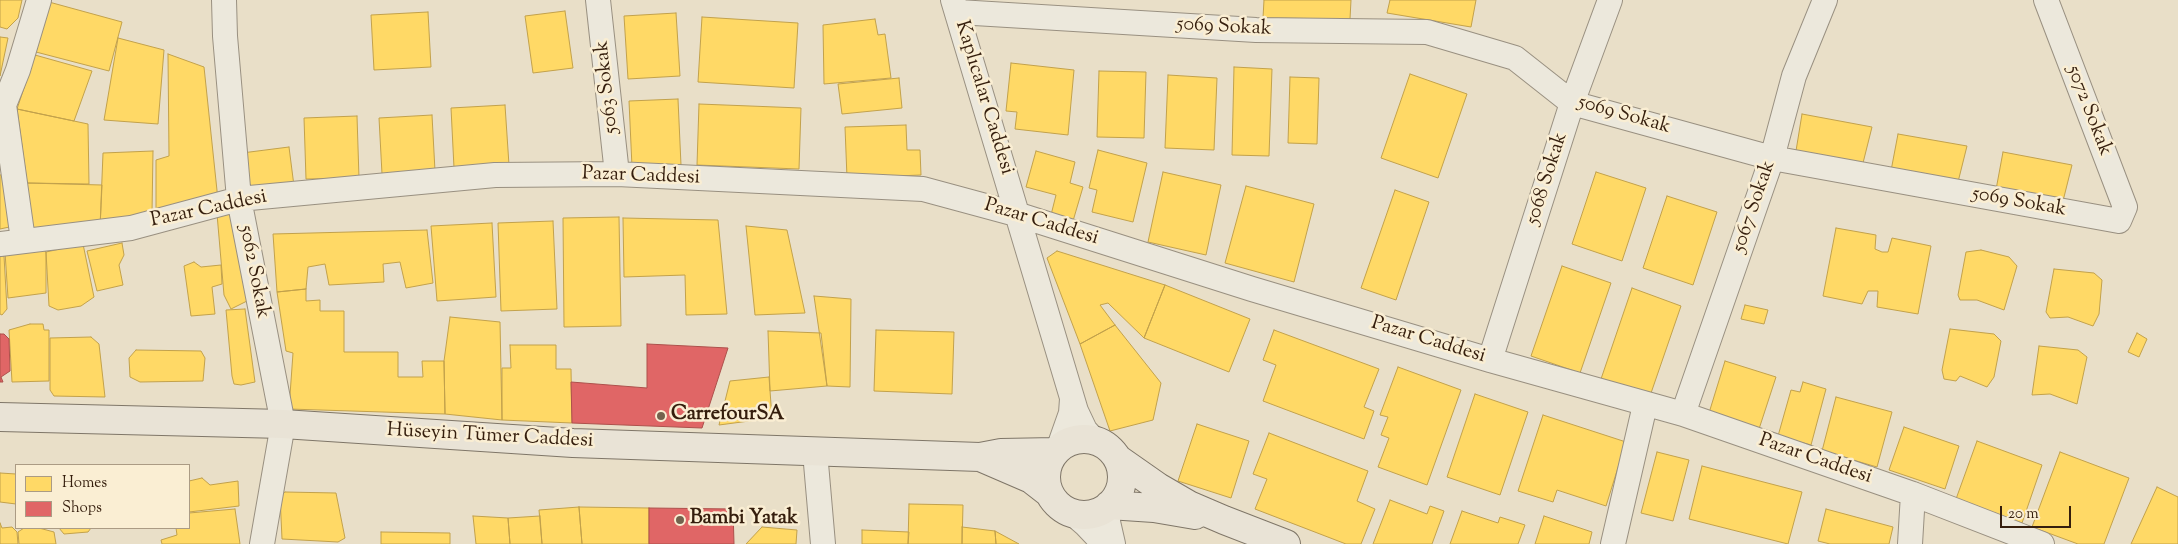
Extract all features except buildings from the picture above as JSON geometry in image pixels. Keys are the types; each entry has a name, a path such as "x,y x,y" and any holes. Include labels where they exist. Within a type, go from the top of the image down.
{"main road":[{"name":"Hüseyin Tümer Caddesi","path":"0,417 283,424 574,443 980,457 1000,453 1057,450 1070,441 1082,438 1094,440"},
{"path":"1094,440 1106,445 1118,459 1158,487 1189,505 1286,544"},
{"path":"1049,493 1046,469 1057,450"},
{"name":"Hüseyin Tümer Caddesi","path":"980,457 1031,479 1049,493 1057,504 1071,512"},
{"path":"1071,512 1079,515 1092,514 1104,510 1109,505 1120,490 1123,478 1118,459"},
{"path":"1109,505 1154,508 1224,520"}],"street":[{"path":"11,242 2,105 18,70 39,0"},
{"name":"5062 Sokak","path":"224,0 224,36 239,199 283,424"},
{"name":"5063 Sokak","path":"598,0 617,174"},
{"name":"5068 Sokak","path":"1490,360 1572,103 1610,0"},
{"name":"5067 Sokak","path":"1683,414 1772,158 1794,76 1825,0"},
{"name":"5072 Sokak","path":"2046,0 2124,207 2120,221"},
{"name":"5069 Sokak","path":"955,6 1256,30 1427,32 1515,58 1572,103 1772,158 2120,221"},
{"name":"Kaplıcalar Caddesi","path":"955,6 1072,397 1084,430 1094,440"},
{"name":"Pazar Caddesi","path":"11,242 131,228 239,199 495,175 617,174 923,189 1019,215 1252,289 1490,360 1645,405 1683,414 1913,494 2042,544"},
{"path":"1057,450 1071,413 1072,397"},
{"path":"1613,544 1645,405"},
{"path":"262,544 283,424"},
{"path":"815,452 823,544"},
{"path":"1910,544 1913,494"},
{"path":"1109,505 1108,522 1113,544"},
{"path":"1071,512 1104,544"}],"place":[{"name":"CarrefourSA","path":"661,416"},
{"name":"Bambi Yatak","path":"680,520"}]}
